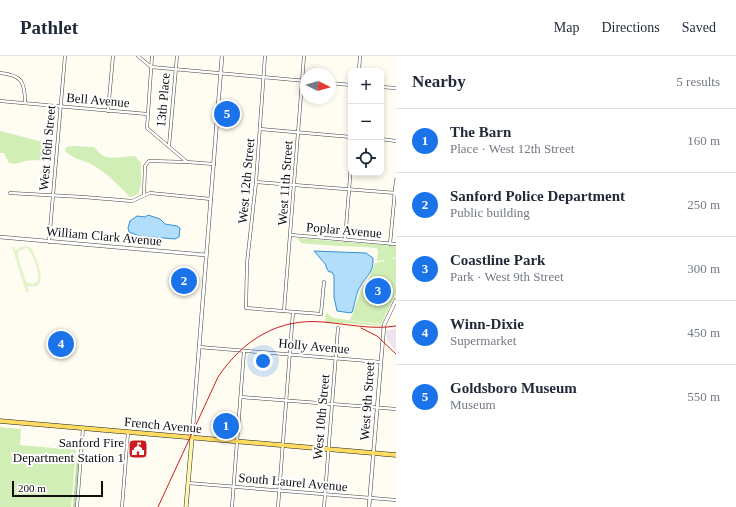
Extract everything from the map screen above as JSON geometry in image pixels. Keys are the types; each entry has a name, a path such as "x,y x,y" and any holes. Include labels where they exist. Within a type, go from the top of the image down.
{"main road":[{"name":"French Avenue","path":"0,421 396,455"},
{"path":"186,507 192,438"}],"street":[{"name":"West 16th Street","path":"49,242 65,56"},
{"path":"108,111 113,56"},
{"path":"138,56 151,67 300,80"},
{"path":"152,56 147,128 187,162"},
{"name":"13th Place","path":"169,146 177,56"},
{"path":"192,438 222,56"},
{"name":"West 12th Street","path":"265,56 256,182 248,263 246,308 284,311"},
{"name":"West 11th Street","path":"304,56 304,68"},
{"path":"359,68 360,56"},
{"path":"0,73 15,76 22,82 25,90 25,103"},
{"path":"336,83 348,84"},
{"path":"384,87 396,88"},
{"name":"Bell Avenue","path":"0,101 147,114"},
{"name":"West 11th Street","path":"284,311 301,104"},
{"path":"260,129 348,137"},
{"path":"384,139 396,141"},
{"path":"144,196 145,166 148,162 214,164"},
{"path":"345,240 350,176"},
{"path":"390,244 396,180"},
{"path":"256,182 395,193"},
{"path":"10,193 132,202 150,194 211,199"},
{"name":"Poplar Avenue","path":"291,235 396,244"},
{"name":"William Clark Avenue","path":"0,238 206,254"},
{"path":"284,311 321,314 324,282"},
{"name":"West 9th Street","path":"369,507 384,325 396,300"},
{"path":"278,507 293,312"},
{"name":"West 10th Street","path":"324,507 338,328"},
{"name":"Holly Avenue","path":"199,347 380,362"},
{"path":"232,507 244,351"},
{"path":"241,397 396,409"},
{"path":"77,507 83,428"},
{"path":"122,507 128,432"},
{"name":"South Laurel Avenue","path":"188,483 396,500"}],"shaded area":[{"path":"396,328 396,351 387,340 386,331"}],"green space":[{"path":"0,131 47,143 51,146 53,153 51,159 28,160 16,164 9,163 4,153 0,153"},
{"path":"66,147 94,147 102,155 108,157 115,158 135,156 141,163 141,186 138,194 130,197 101,170 65,151"},
{"path":"297,238 396,246 396,258 390,259 396,259 396,294 381,324 350,320 362,287 368,280 375,263 385,261 377,261 378,250 376,248 301,243"},
{"path":"26,246 31,248 40,274 39,284 34,287 27,286 29,291 26,292 12,247 14,247 16,251 20,247","holes":["26,248 29,250 38,273 38,281 33,284 26,282 18,257 19,251"]},
{"path":"367,288 379,291 376,304 364,301"},
{"path":"326,312 334,318 382,326 325,322"},
{"path":"0,427 21,429 20,445 76,450 71,507 0,507"},
{"path":"77,455 79,455 75,507 73,507"}],"water":[{"path":"148,215 160,219 165,224 180,228 179,237 175,239 139,236 129,232 128,228 130,221 137,216 145,217"},
{"path":"314,251 366,253 373,258 371,271 359,289 351,313 337,311 334,297 334,276 332,272 329,272 326,265"}],"railway":[{"path":"158,507 218,377 228,364 250,342 277,328 307,322 323,322 369,327 396,326"},
{"path":"361,328 377,336 396,354"}],"place":[{"name":"Goldsboro Museum","path":"227,114"},
{"name":"Sanford Police Department","path":"184,281"},
{"name":"Coastline Park","path":"378,291"},
{"name":"Winn-Dixie","path":"61,344"},
{"name":"The Barn","path":"226,426"},
{"name":"Sanford Fire Department Station 1","path":"138,449"}]}
